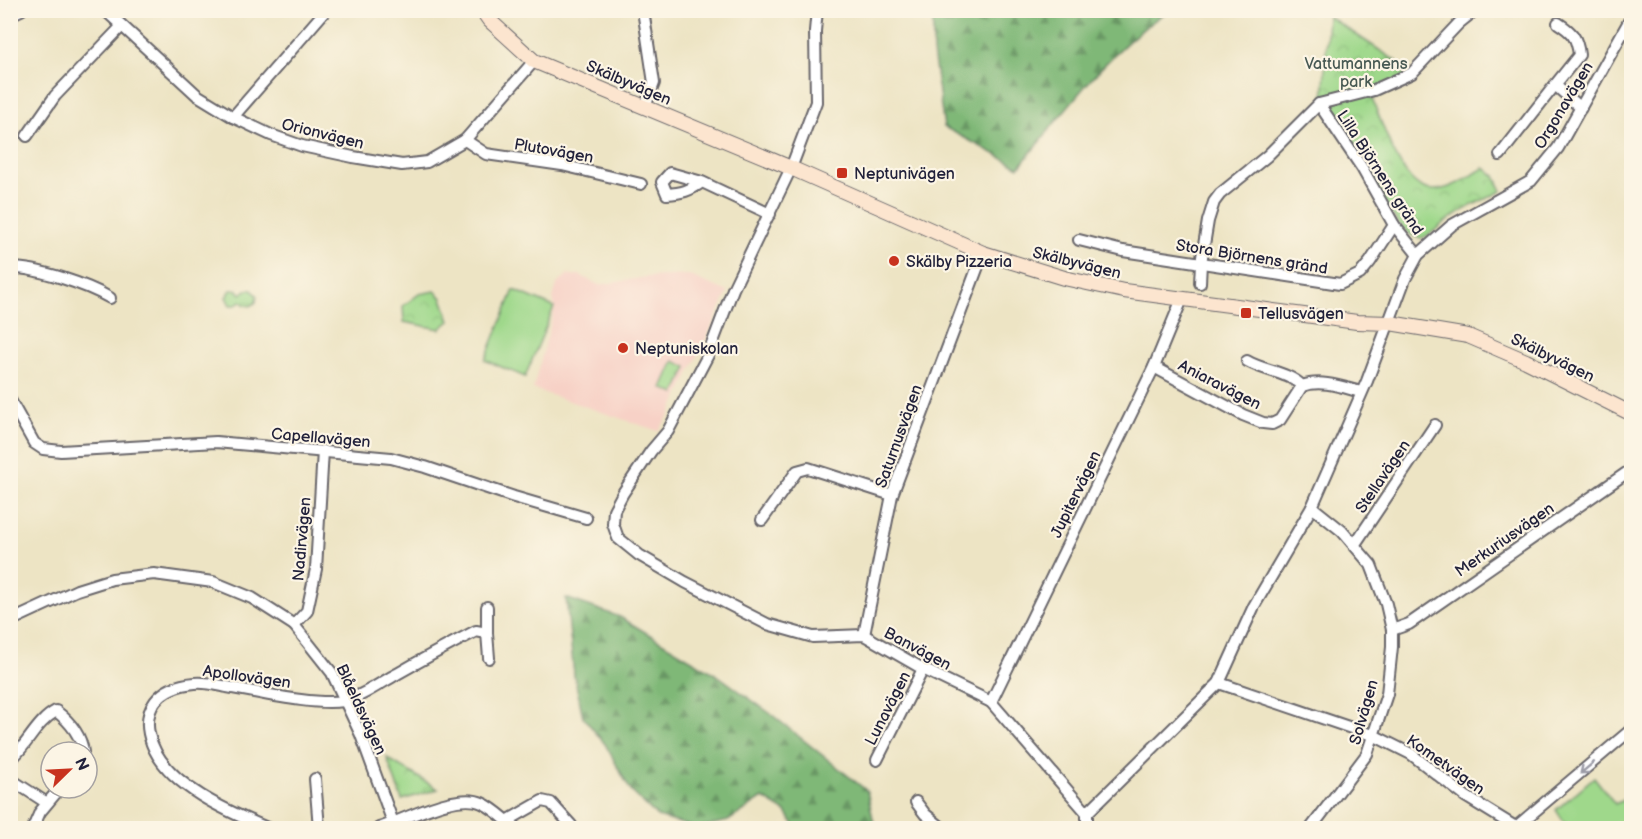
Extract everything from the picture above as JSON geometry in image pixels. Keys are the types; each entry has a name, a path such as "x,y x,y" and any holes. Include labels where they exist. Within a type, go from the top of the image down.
{"street":[{"path":"10,15 21,10"},
{"name":"Orionvägen","path":"105,10 197,95 233,117 271,135 302,146 402,165 427,162 465,140 534,60"},
{"path":"233,117 326,10"},
{"name":"Skälbyvägen","path":"482,10 489,21 534,60 791,168 982,253 1064,278 1124,291 1357,322 1390,323 1468,336 1526,360 1632,414"},
{"path":"644,10 654,83 645,107"},
{"path":"702,182 770,214 791,168 816,102 815,31 818,10"},
{"path":"1200,283 1208,221 1214,202 1228,187 1266,156 1319,104 1374,90 1412,73 1459,23 1475,10"},
{"name":"Orgonavägen","path":"1390,323 1405,279 1418,255 1452,225 1531,181 1558,148 1632,16"},
{"path":"1500,155 1579,55 1577,40 1568,29 1558,23"},
{"path":"27,136 55,96 121,27"},
{"path":"1555,85 1581,108"},
{"name":"Lilla Björnens gränd","path":"1319,104 1362,168 1394,225 1418,255"},
{"name":"Plutovägen","path":"465,140 486,154 562,165 641,184"},
{"name":"Banvägen","path":"770,214 733,289 708,355 668,431 651,451 614,510 613,524 618,538 639,555 685,582 767,624 813,637 864,635 923,669 991,702 1088,813"},
{"name":"Stora Björnens gränd","path":"1079,240 1124,251 1340,284 1360,274 1394,225"},
{"name":"Saturnusvägen","path":"864,635 892,495 982,253"},
{"path":"10,268 27,268 96,290 110,298"},
{"name":"Jupitervägen","path":"991,702 1154,367 1182,298"},
{"path":"1087,828 1088,813 1219,683 1254,606 1312,507 1390,323"},
{"path":"1247,361 1258,368 1296,381 1302,386 1315,382 1361,392"},
{"name":"Aniaravägen","path":"1154,367 1243,416 1263,423 1280,420 1302,386"},
{"name":"Capellavägen","path":"10,400 34,443 44,449 61,451 216,442 391,458 425,466 514,497 586,518"},
{"name":"Stellavägen","path":"1355,544 1435,425"},
{"name":"Nadirvägen","path":"294,625 307,611 316,569 323,451"},
{"path":"762,520 797,471 808,468 892,495"},
{"name":"Merkuriusvägen","path":"1392,630 1409,624 1632,469"},
{"name":"Solvägen","path":"1311,828 1367,754 1375,736 1387,694 1392,647 1392,630 1386,604 1371,565 1342,531 1312,507"},
{"name":"Blåeldsvägen","path":"10,621 77,590 112,579 154,574 213,582 252,597 294,625 332,673 361,735 394,826"},
{"path":"487,608 489,658"},
{"name":"Apollovägen","path":"267,828 200,795 173,772 153,747 148,730 147,720 152,705 160,696 185,684 197,683 315,701 345,701 476,631 487,633"},
{"name":"Lunavägen","path":"877,760 923,669"},
{"name":"Kometvägen","path":"1219,683 1375,736 1411,754 1465,796 1516,828"},
{"path":"10,759 18,753 46,716 56,711 80,740"},
{"path":"1516,828 1632,729"},
{"path":"10,779 47,803"},
{"path":"315,779 319,828"},
{"path":"379,828 394,826 443,805 467,799 484,804 511,826 542,801 551,803 572,828"},
{"path":"33,828 40,812 50,800"},
{"path":"916,802 925,814 942,828"}],"shaded area":[{"name":"Neptuniskolan","path":"568,274 576,276 577,274 599,285 647,277 688,275 728,292 670,414 658,431 533,389 555,308 553,298 557,284"}],"green space":[{"path":"933,10 1168,11 1146,26 1106,63 1019,167 944,127 933,52"},
{"name":"Vattumannens park","path":"1328,16 1399,63 1408,84 1372,99 1394,154 1411,179 1421,187 1439,190 1459,183 1484,168 1495,176 1502,191 1462,211 1426,237 1413,236 1397,222 1323,103"},
{"path":"231,290 238,290 241,294 246,290 252,290 257,295 256,302 251,306 241,301 236,305 230,305 226,297"},
{"path":"514,290 554,307 525,377 485,360"},
{"path":"435,291 442,298 450,321 440,329 404,322 403,306 419,294"},
{"path":"674,361 687,367 675,394 662,388"},
{"path":"566,598 620,617 717,675 771,714 867,791 875,828 796,828 786,812 763,798 728,821 697,828 658,817 631,791 605,744 583,717 574,675"},
{"path":"387,758 438,789 402,800"},
{"path":"1594,777 1615,804 1631,796 1631,828 1576,828 1574,826 1568,828 1556,810"}],"place":[{"name":"Neptunivägen","path":"842,173"},
{"name":"Skälby Pizzeria","path":"894,261"},
{"name":"Tellusvägen","path":"1246,313"},
{"name":"Neptuniskolan","path":"623,348"}]}
